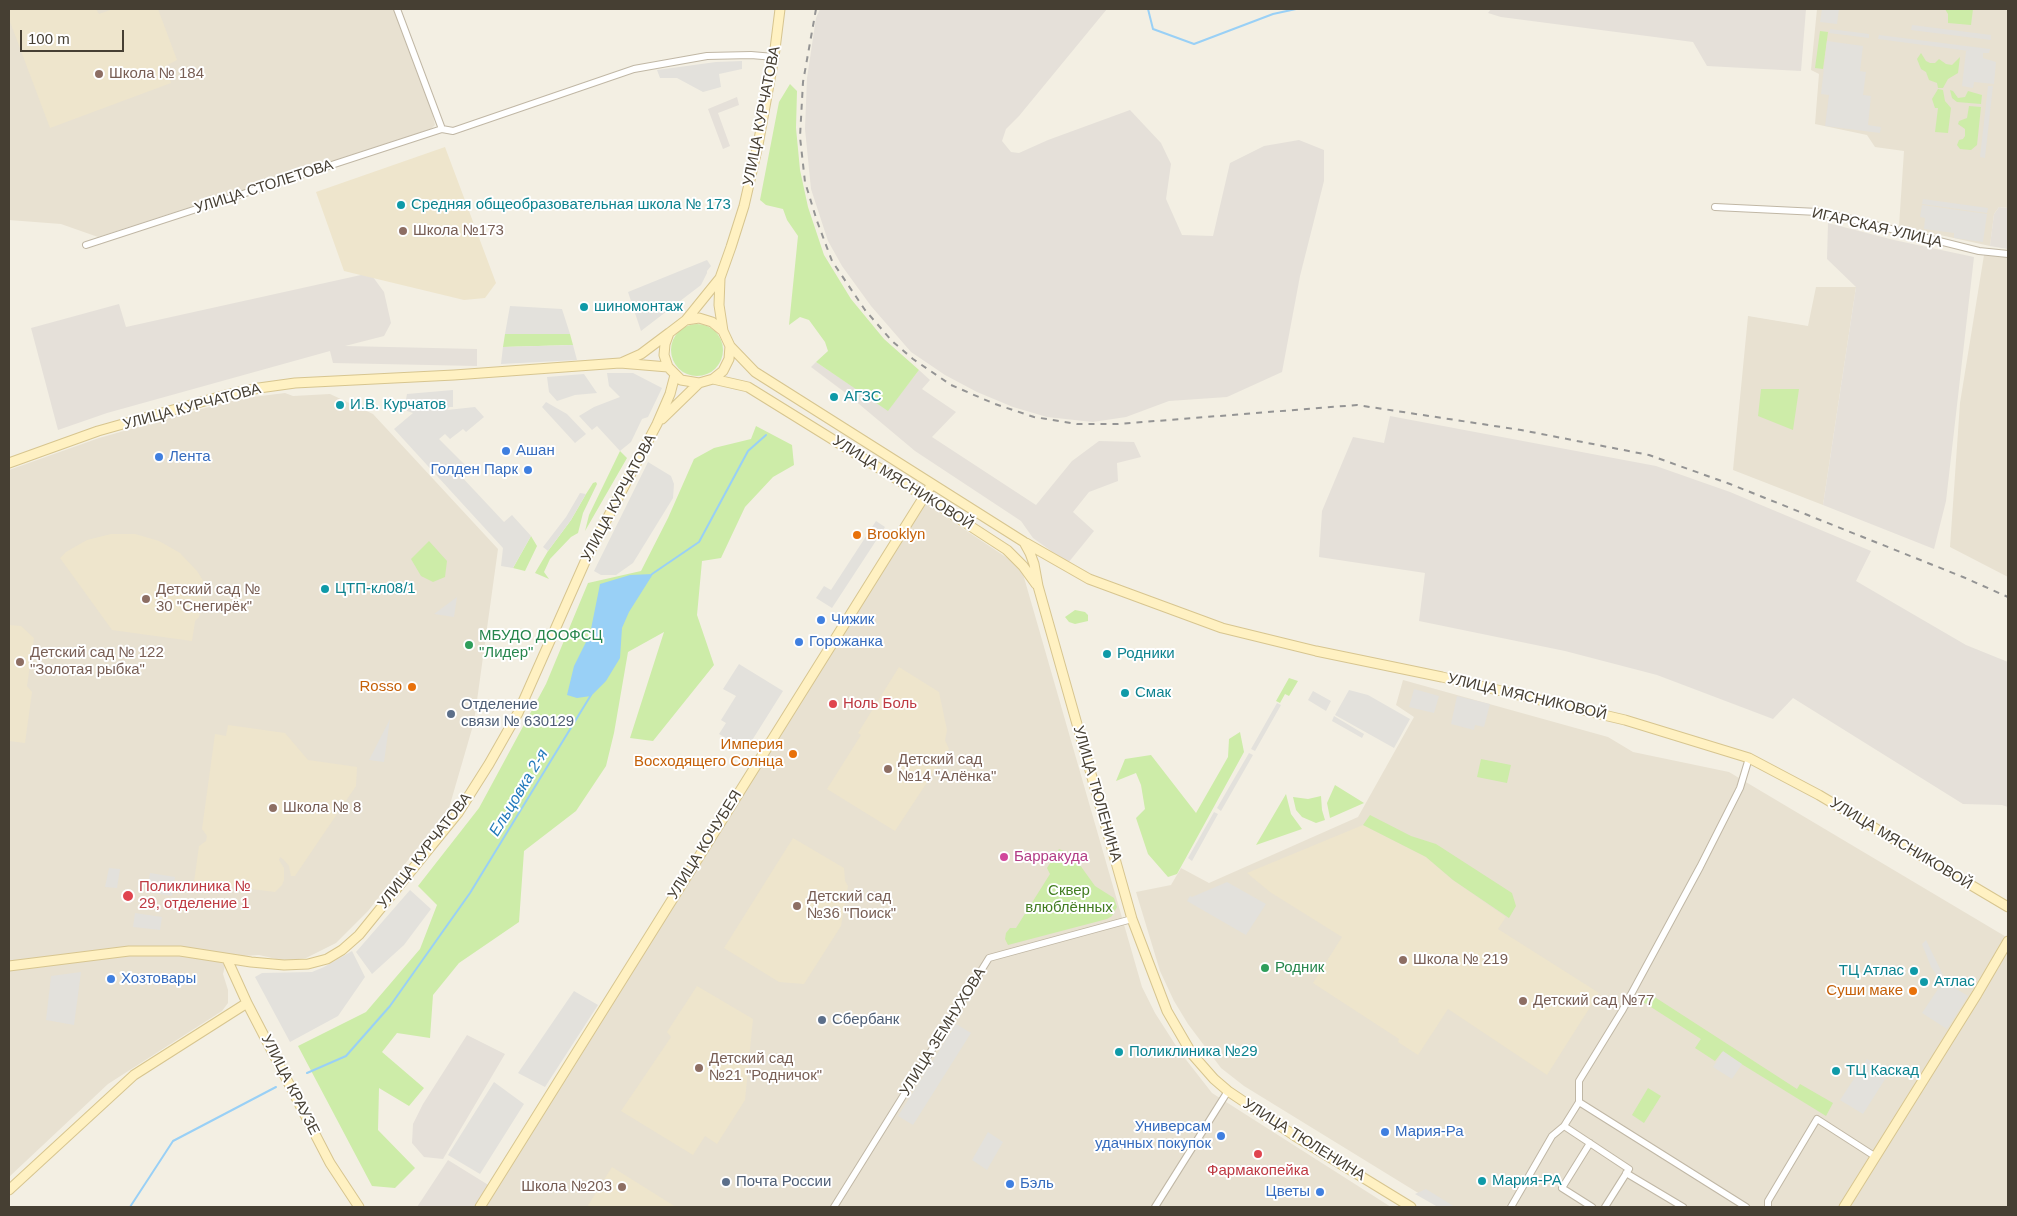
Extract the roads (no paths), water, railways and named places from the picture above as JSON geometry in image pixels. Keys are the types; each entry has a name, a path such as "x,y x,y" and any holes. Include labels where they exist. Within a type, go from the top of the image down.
{"street":[{"path":"397,9 442,129"},
{"name":"УЛИЦА КУРЧАТОВА","path":"723,331 719,305 720,278 744,206 758,145 774,57 780,9"},
{"name":"УЛИЦА СТОЛЕТОВА","path":"86,245 442,129 454,131 634,68 707,56 752,55 774,57"},
{"name":"ИГАРСКАЯ УЛИЦА","path":"1715,206 1818,212 1978,251 2008,254"},
{"name":"УЛИЦА КУРЧАТОВА","path":"686,320 720,278"},
{"path":"620,363 641,354 686,320 699,318 712,322 723,331 730,346 729,359 723,371 713,379 699,384 657,424"},
{"path":"669,333 664,349 668,367 675,375 690,383 699,384"},
{"name":"УЛИЦА МЯСНИКОВОЙ","path":"730,346 755,372 1024,542 1089,579 1222,628 1316,651 1625,720 1749,758 1819,795 2008,907"},
{"path":"620,363 668,367"},
{"name":"УЛИЦА КУРЧАТОВА","path":"9,463 98,431 226,394 259,388 295,383 454,375 620,363"},
{"path":"657,424 670,394 675,375"},
{"name":"УЛИЦА МЯСНИКОВОЙ","path":"713,379 748,387 924,496 1007,550 1023,566 1038,586"},
{"name":"УЛИЦА КУРЧАТОВА","path":"9,966 129,951 180,952 284,965 308,964 327,959 342,950 359,935 458,813 518,713 588,555 657,424"},
{"name":"УЛИЦА КОЧУБЕЯ","path":"480,1207 932,484"},
{"path":"1024,542 1030,553 1038,586"},
{"name":"УЛИЦА ТЮЛЕНИНА","path":"1038,586 1132,919 1167,1011 1192,1054 1214,1079 1228,1091 1296,1136 1412,1207"},
{"path":"1511,1207 1552,1136 1564,1126 1578,1102 1579,1081 1622,1011 1700,867 1740,788 1749,758"},
{"name":"УЛИЦА ЗЕМНУХОВА","path":"834,1207 989,958 1132,919"},
{"path":"1844,1207 1978,994 2008,941"},
{"name":"УЛИЦА КРАУЗЕ","path":"227,959 247,1002 330,1162 359,1207"},
{"path":"9,1190 134,1074 247,1002"},
{"path":"1155,1207 1228,1091"},
{"path":"1578,1102 1746,1207"},
{"path":"1768,1207 1768,1201 1817,1119 1876,1157"},
{"path":"1564,1126 1629,1169 1605,1207"},
{"path":"1590,1143 1562,1188 1592,1207"},
{"path":"1626,1173 1684,1207"}],"water":[{"path":"653,574 629,612 622,628 620,658 606,681 591,696 577,698 567,695 574,666 590,634 600,584 630,575"}],"waterway":[{"name":"Ельцовка 2-я","path":"1148,9 1153,29 1194,44 1273,14 1296,9"},
{"name":"Ельцовка 2-я","path":"652,574 699,542 748,451 766,435"},
{"name":"Ельцовка 2-я","path":"307,1073 346,1056 390,1006 470,893 591,695"},
{"name":"Ельцовка 2-я","path":"130,1207 173,1141 276,1087"}],"railway":[{"path":"816,9 803,82 800,137 805,182 817,221 832,261 865,310 892,341 913,359 951,385 995,404 1034,417 1077,424 1118,424 1357,405 1521,430 1649,455 1730,484 1963,577 2008,597"}],"place":[{"name":"Школа № 184","path":"99,74"},
{"name":"Средняя общеобразовательная школа № 173","path":"401,205"},
{"name":"Школа №173","path":"403,231"},
{"name":"шиномонтаж","path":"584,307"},
{"name":"АГЗС","path":"834,397"},
{"name":"И.В. Курчатов","path":"340,405"},
{"name":"Ашан","path":"506,451"},
{"name":"Лента","path":"159,457"},
{"name":"Голден Парк","path":"528,470"},
{"name":"Brooklyn","path":"857,535"},
{"name":"ЦТП-кл08/1","path":"325,589"},
{"name":"Детский сад № 30 \"Снегирёк\"","path":"146,599"},
{"name":"Чижик","path":"821,620"},
{"name":"Горожанка","path":"799,642"},
{"name":"МБУДО ДООФСЦ \"Лидер\"","path":"469,645"},
{"name":"Родники","path":"1107,654"},
{"name":"Детский сад № 122 \"Золотая рыбка\"","path":"20,662"},
{"name":"Rosso","path":"412,687"},
{"name":"Смак","path":"1125,693"},
{"name":"Ноль Боль","path":"833,704"},
{"name":"Отделение связи № 630129","path":"451,714"},
{"name":"Империя Восходящего Солнца","path":"793,754"},
{"name":"Детский сад №14 \"Алёнка\"","path":"888,769"},
{"name":"Школа № 8","path":"273,808"},
{"name":"Барракуда","path":"1004,857"},
{"name":"Поликлиника № 29, отделение 1","path":"128,896"},
{"name":"Детский сад №36 \"Поиск\"","path":"797,906"},
{"name":"Школа № 219","path":"1403,960"},
{"name":"Родник","path":"1265,968"},
{"name":"ТЦ Атлас","path":"1914,971"},
{"name":"Хозтовары","path":"111,979"},
{"name":"Атлас","path":"1924,982"},
{"name":"Суши маке","path":"1913,991"},
{"name":"Детский сад №77","path":"1523,1001"},
{"name":"Сбербанк","path":"822,1020"},
{"name":"Поликлиника №29","path":"1119,1052"},
{"name":"Детский сад №21 \"Родничок\"","path":"699,1068"},
{"name":"ТЦ Каскад","path":"1836,1071"},
{"name":"Мария-Ра","path":"1385,1132"},
{"name":"Универсам удачных покупок","path":"1221,1136"},
{"name":"Фармакопейка","path":"1258,1154"},
{"name":"Мария-РА","path":"1482,1181"},
{"name":"Почта России","path":"726,1182"},
{"name":"Бэль","path":"1010,1184"},
{"name":"Школа №203","path":"622,1187"},
{"name":"Цветы","path":"1320,1192"}],"park label":[{"name":"Сквер влюблённых","path":"1069,900"}]}
